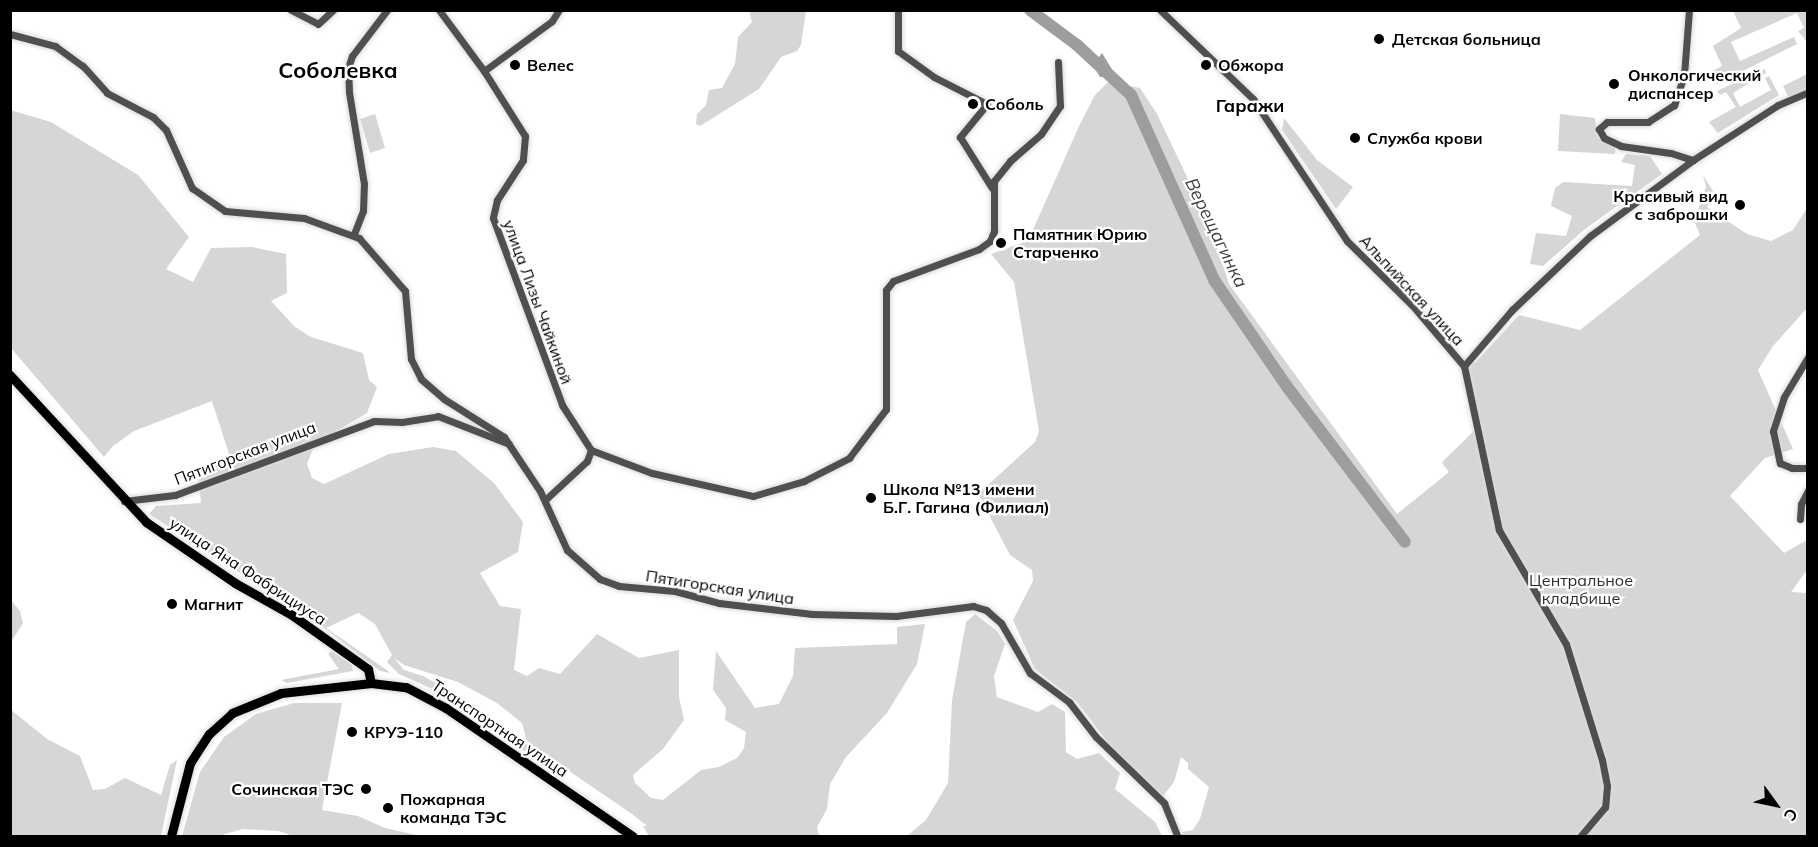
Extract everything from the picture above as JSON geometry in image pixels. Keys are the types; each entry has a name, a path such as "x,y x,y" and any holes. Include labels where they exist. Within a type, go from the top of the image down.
{"main road":[{"name":"улица Яна Фабрициуса","path":"10,375 124,501 165,536 235,583 292,615 368,669 371,683"},
{"name":"Транспортная улица","path":"171,837 190,763 209,734 232,713 281,693 371,683 406,687 446,708 632,837"}],"street":[{"path":"291,10 318,24 333,10"},
{"name":"улица Лизы Чайкиной","path":"439,10 484,71 522,129 526,143 518,170 497,200 494,224 510,258 524,306 562,405 591,450"},
{"path":"484,71 552,21 559,10"},
{"path":"898,10 898,51 934,77 987,104 960,137 992,188"},
{"name":"Альпийская улица","path":"1160,10 1253,99 1347,241 1412,305 1464,366"},
{"path":"1689,10 1684,75 1674,105 1648,122 1604,122 1599,129 1604,138 1621,146 1671,153 1693,160"},
{"path":"10,34 55,46 83,66 107,93 153,117 166,130 192,188 225,211 304,218 354,234 363,211 364,184 348,68 352,56 384,11"},
{"path":"545,500 587,461 591,450 652,473 753,496 831,470 859,450 886,409 886,296 889,285 979,249 994,236 992,188 1000,171 1041,134 1057,114 1061,96 1058,62"},
{"path":"1581,837 1605,807 1607,786 1602,760 1566,644 1499,530 1464,366 1562,259 1693,160 1778,105 1808,92"},
{"name":"Пятигорская улица","path":"354,234 405,291 411,359 421,379 444,399 500,433 511,445 545,500 567,550 610,584 675,591 744,607 812,614 896,616 973,606 986,610 1001,623 1030,673 1069,702 1096,737 1164,803 1177,837"},
{"path":"1808,357 1784,396 1773,431 1780,463 1792,468 1808,468"},
{"name":"Пятигорская улица","path":"124,501 175,495 374,421 446,417 511,445"},
{"path":"1800,519 1801,504 1808,490"}],"green space":[{"path":"749,11 806,11 801,45 797,51 781,57 759,89 700,126 696,124 697,114 706,105 709,90 722,88 735,64 738,37 752,22"},
{"path":"1733,11 1807,11 1807,42 1798,31 1804,28 1797,13 1731,42 1740,61 1794,37 1797,44 1717,84 1711,72 1722,66 1713,46 1741,28"},
{"path":"1765,69 1766,73 1733,93 1740,107 1771,90 1765,78 1769,76 1779,95 1718,133 1709,122 1736,107 1726,92 1720,95 1717,91"},
{"path":"1807,74 1807,90 1789,98 1783,86"},
{"name":"Центральное кладбище","path":"1108,82 1140,88 1157,114 1209,223 1229,284 1397,514 1449,472 1442,463 1475,430 1466,358 1475,363 1519,315 1580,330 1700,235 1694,221 1706,187 1703,175 1714,193 1707,207 1747,234 1771,241 1793,230 1807,208 1807,308 1773,346 1758,370 1793,449 1765,458 1730,496 1784,553 1807,540 1807,570 1791,592 1807,593 1807,836 1182,836 1182,832 1193,830 1200,819 1209,787 1188,769 1188,763 1181,757 1174,782 1163,796 1109,744 1078,703 1035,669 1013,620 1033,581 1032,570 1010,555 978,494 1035,442 1039,431 1014,282 991,254 1028,241 1080,124 1095,95"},
{"path":"10,110 51,122 138,175 189,237 166,269 193,282 211,248 252,247 286,254 287,293 271,301 295,327 311,337 363,353 369,380 377,387 367,413 315,444 307,464 312,478 324,484 389,454 433,447 456,451 494,483 523,522 518,552 480,573 500,606 521,609 514,670 527,676 539,668 560,674 597,634 639,658 679,650 679,697 684,720 663,749 633,775 635,783 651,798 663,800 701,770 719,767 737,758 744,748 746,732 725,720 726,708 713,690 716,651 755,708 779,704 793,676 795,648 897,644 897,627 925,624 917,664 887,713 846,757 830,784 827,809 817,827 819,836 649,836 643,826 647,826 632,814 569,771 560,767 556,772 503,736 491,721 470,706 399,674 387,662 392,655 375,624 358,613 326,628 391,673 380,671 326,629 149,514 156,506 201,503 198,473 229,454 212,401 134,431 113,446 104,457 11,348","holes":["394,658 404,665 458,682 497,703 522,723 528,745 473,704 423,676 404,670"]},
{"path":"375,114 385,148 370,153 360,119"},
{"path":"1560,114 1595,118 1597,134 1602,142 1615,147 1615,154 1558,151"},
{"path":"1284,118 1317,160 1353,187 1336,209 1282,130"},
{"path":"1626,154 1650,156 1662,174 1585,229 1543,266 1530,264 1536,233 1566,236 1572,216 1551,206 1555,188 1563,182 1632,186 1635,165 1621,162"},
{"path":"11,600 20,611 23,623 11,642"},
{"path":"975,614 997,631 1005,644 994,676 997,697 1038,712 1052,704 1065,712 1066,752 1077,759 1099,753 1120,773 1115,789 1155,822 1162,836 907,836 926,820 948,783 952,700 966,622"},
{"path":"332,651 352,665 353,671 287,683 281,680 339,669 328,654"},
{"path":"294,703 342,703 322,810 358,816 385,828 421,836 293,836 279,831 243,829 218,836 182,836 200,772 224,737 256,714"},
{"path":"10,709 47,739 80,756 93,790 105,789 125,778 161,795 170,765 177,760 161,836 11,836"}],"shaded area":[{"path":"1102,53 1113,71 1107,77 1100,77 1093,65"}],"waterway":[{"name":"Верещагинка","path":"1030,10 1077,45 1131,95 1214,280 1288,388 1405,542"}],"place":[{"name":"Детская больница","path":"1379,39"},
{"name":"Велес","path":"515,65"},
{"name":"Обжора","path":"1206,65"},
{"name":"Онкологический диспансер","path":"1614,84"},
{"name":"Соболь","path":"973,104"},
{"name":"Служба крови","path":"1355,138"},
{"name":"Красивый вид с заброшки","path":"1740,205"},
{"name":"Памятник Юрию Старченко","path":"1001,243"},
{"name":"Школа №13 имени Б.Г. Гагина (Филиал)","path":"871,498"},
{"name":"Магнит","path":"172,604"},
{"name":"КРУЭ-110","path":"352,732"},
{"name":"Сочинская ТЭС","path":"366,789"},
{"name":"Пожарная команда ТЭС","path":"388,808"}],"district":[{"name":"Соболевка","path":"338,71"},
{"name":"Гаражи","path":"1250,106"}]}
